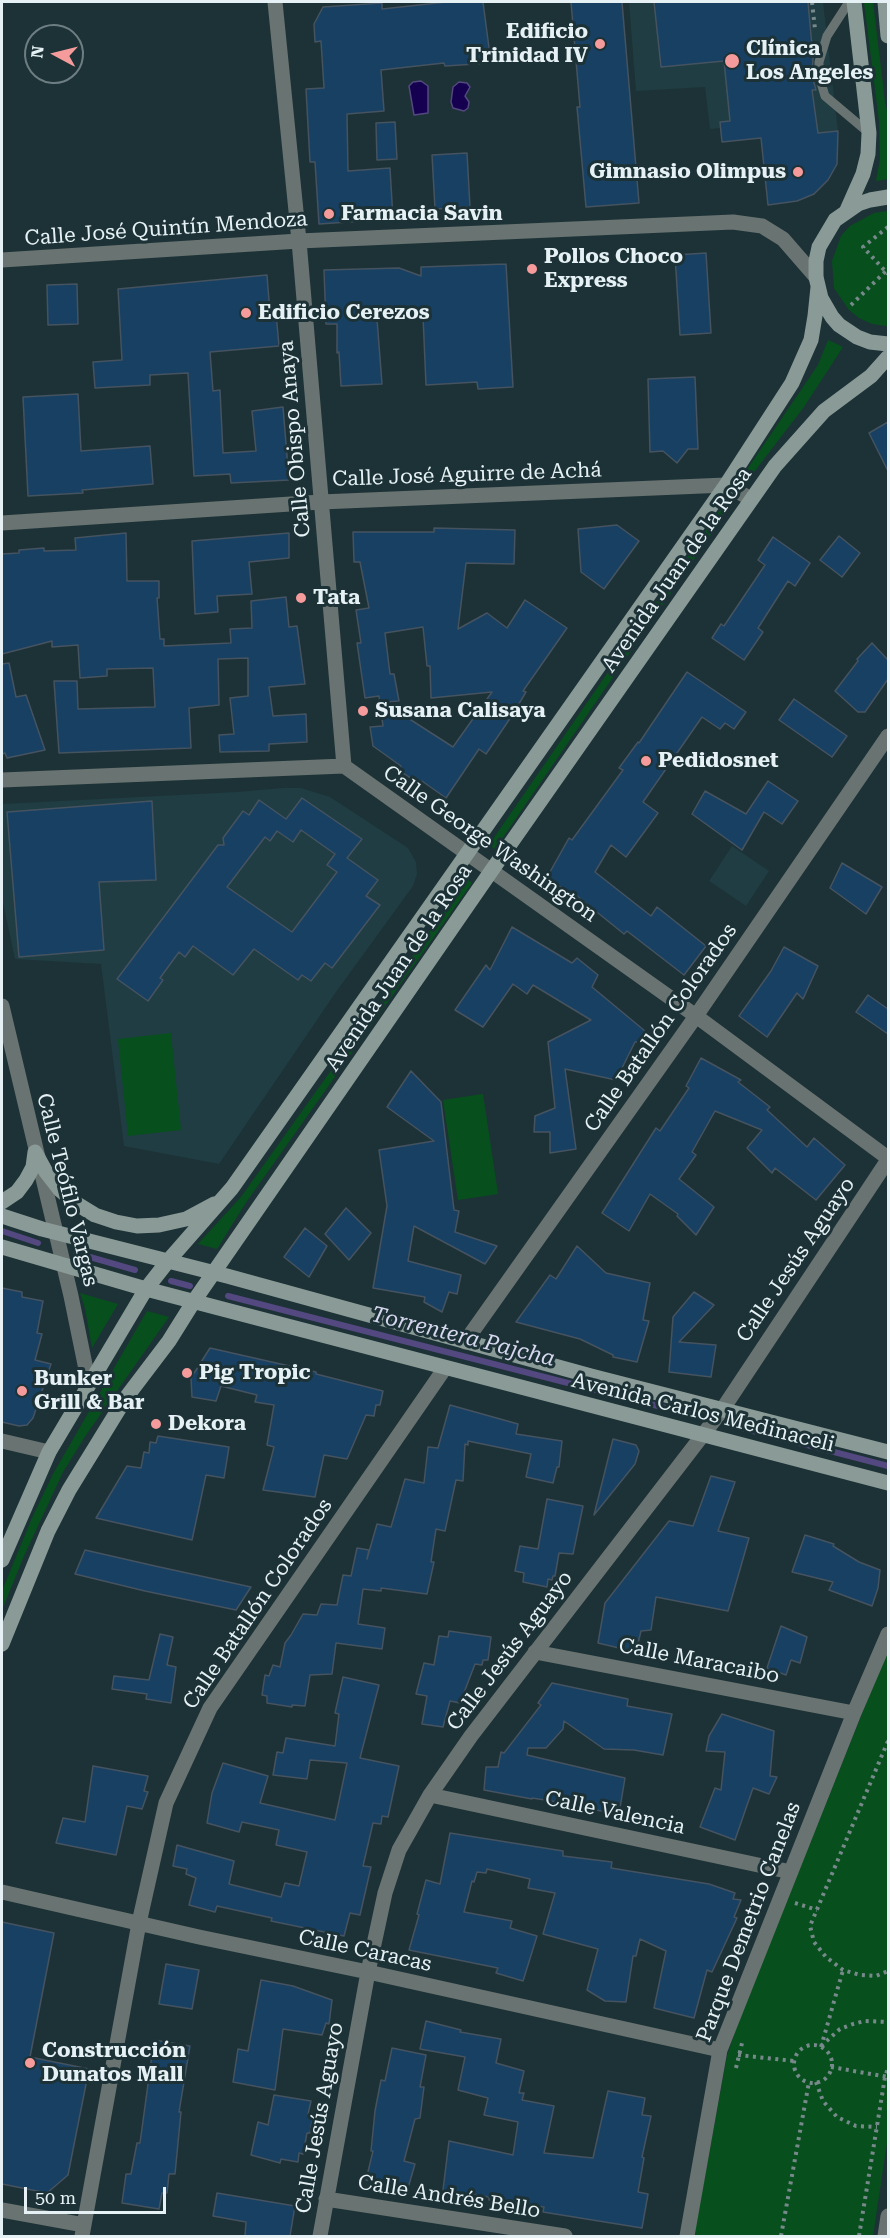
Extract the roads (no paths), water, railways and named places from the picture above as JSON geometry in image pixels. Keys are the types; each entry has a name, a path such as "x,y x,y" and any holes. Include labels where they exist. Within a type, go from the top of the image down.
{"main road":[{"path":"847,210 863,174 868,154 869,133 854,2"},
{"path":"885,2 888,36"},
{"path":"847,210 870,200 888,197"},
{"name":"Avenida Juan de la Rosa","path":"2,1560 49,1452 146,1289 232,1188 726,484 792,382 811,340 815,316 816,261 819,247 835,220 847,210"},
{"path":"817,282 821,298 832,317 848,332 870,342 888,344"},
{"name":"Avenida Juan de la Rosa","path":"2,1644 48,1531 69,1490 125,1399 169,1341 194,1301 492,870 774,466 824,411 871,376 888,357"},
{"path":"35,1152 46,1172 60,1190 77,1204 95,1215 137,1226 159,1225 186,1219 211,1206 232,1188"},
{"path":"2,1202 17,1192 26,1180 33,1167 35,1152"},
{"name":"Avenida Carlos Medinaceli","path":"2,1216 465,1342 888,1452"},
{"name":"Avenida Carlos Medinaceli","path":"2,1247 146,1289 888,1483"}],"street":[{"name":"Calle Obispo Anaya","path":"275,2 300,242 344,766"},
{"name":"Calle José Quintín Mendoza","path":"2,260 300,242 733,222 762,226 783,239 817,282"},
{"name":"Calle José Aguirre de Achá","path":"2,523 321,502 726,484"},
{"path":"726,484 751,499"},
{"name":"Calle Batallón Colorados","path":"465,1342 696,1016 888,736"},
{"path":"2,780 344,766"},
{"name":"Calle George Washington","path":"344,766 696,1016 888,1159"},
{"name":"Calle Teófilo Vargas","path":"2,1006 89,1384"},
{"name":"Calle Jesús Aguayo","path":"320,2236 368,1972 385,1893 399,1850 430,1795 471,1736 722,1410 888,1159"},
{"name":"Calle Batallón Colorados","path":"83,2230 139,1923 166,1803 210,1708 445,1368"},
{"path":"2,1441 49,1452"},
{"name":"Parque Demetrio Canelas","path":"687,2236 720,2050 854,1713 888,1634"},
{"name":"Calle Maracaibo","path":"535,1652 854,1713"},
{"name":"Calle Valencia","path":"430,1795 791,1872"},
{"name":"Calle Caracas","path":"2,1892 720,2050"},
{"name":"Calle Andrés Bello","path":"326,2199 566,2236"},
{"path":"2,2210 83,2230"},
{"path":"885,2236 888,2216"}],"lane":[{"path":"849,2 827,36 819,62 819,76 825,96 869,133"}],"waterway":[{"name":"Torrentera Pajcha","path":"2,1231 38,1243"},
{"name":"Torrentera Pajcha","path":"76,1253 135,1270"},
{"name":"Torrentera Pajcha","path":"171,1281 190,1286"},
{"name":"Torrentera Pajcha","path":"228,1296 689,1414"},
{"name":"Torrentera Pajcha","path":"734,1426 888,1466"}],"place":[{"name":"Edificio Trinidad IV","path":"600,44"},
{"name":"Clínica Los Angeles","path":"732,61"},
{"name":"Gimnasio Olimpus","path":"798,172"},
{"name":"Farmacia Savin","path":"329,214"},
{"name":"Pollos Choco Express","path":"532,269"},
{"name":"Edificio Cerezos","path":"246,313"},
{"name":"Tata","path":"301,598"},
{"name":"Susana Calisaya","path":"363,711"},
{"name":"Pedidosnet","path":"646,761"},
{"name":"Pig Tropic","path":"187,1373"},
{"name":"Bunker Grill & Bar","path":"22,1391"},
{"name":"Dekora","path":"156,1424"},
{"name":"Construcción Dunatos Mall","path":"30,2063"}]}
